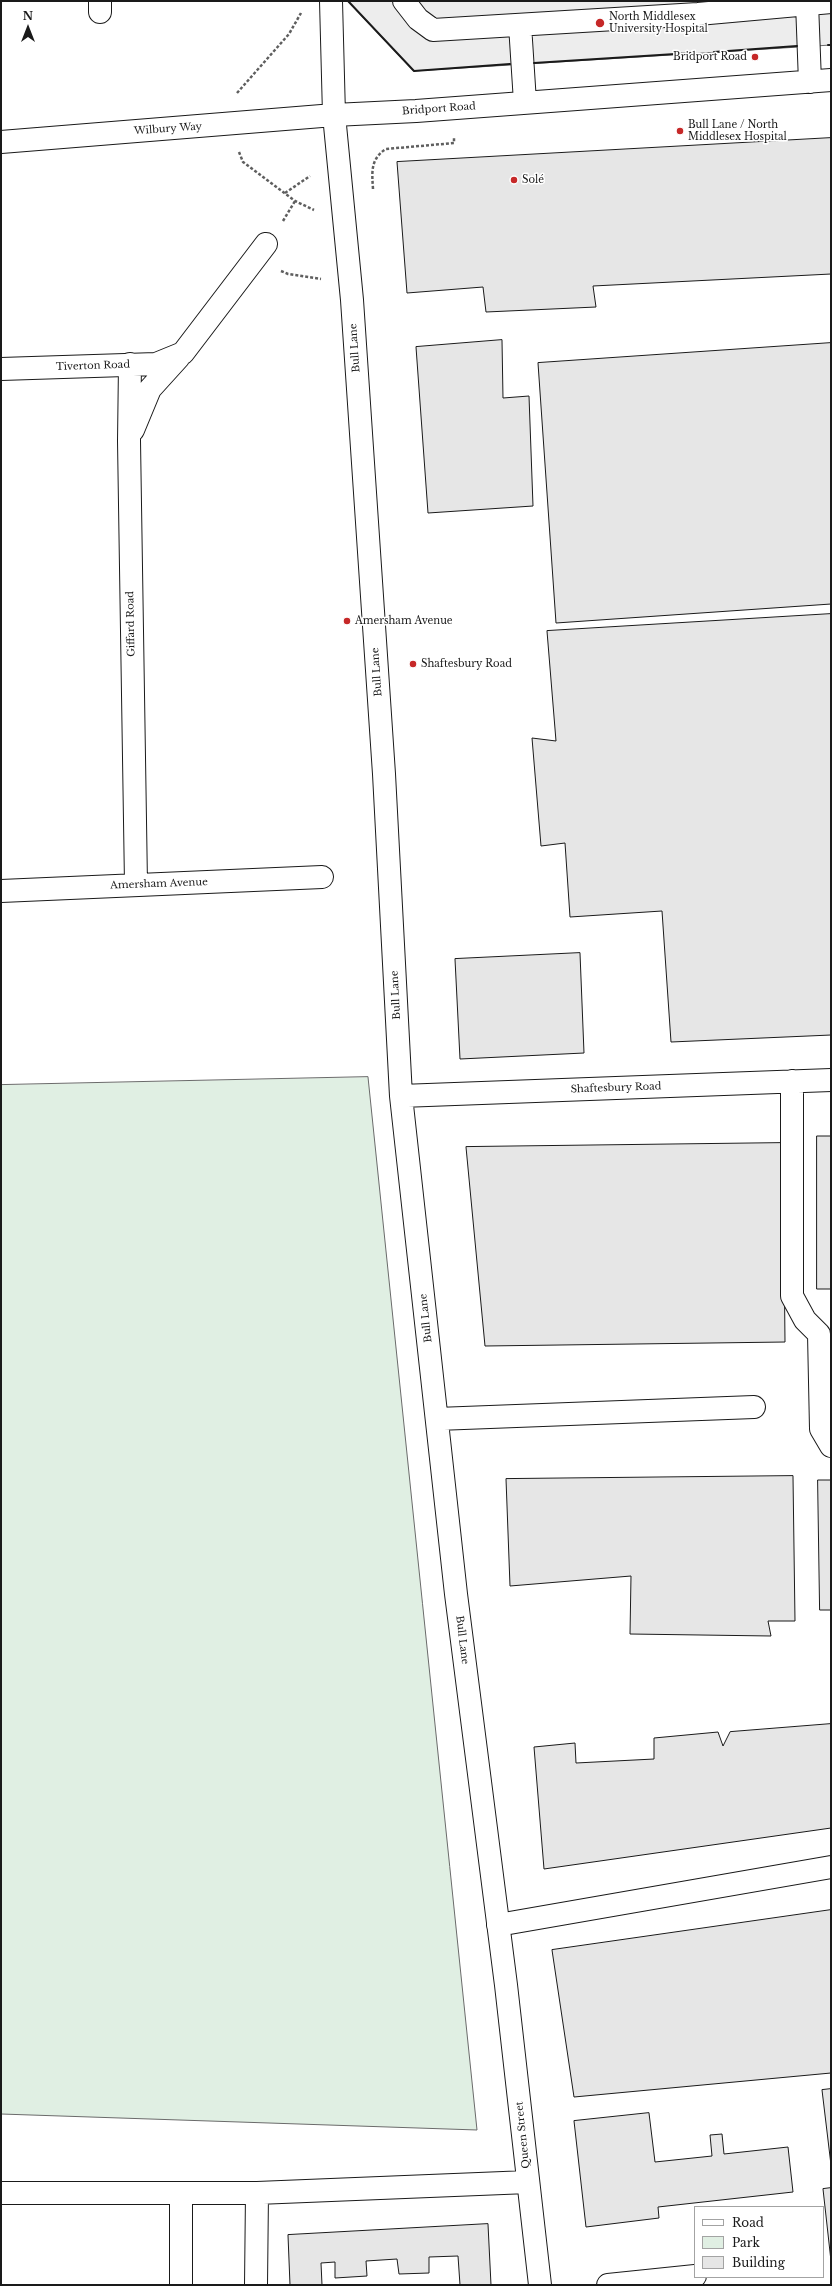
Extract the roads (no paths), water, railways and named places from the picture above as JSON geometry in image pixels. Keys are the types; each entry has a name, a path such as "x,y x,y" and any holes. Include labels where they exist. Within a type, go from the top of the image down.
{"street":[{"name":"Bull Lane","path":"331,1 334,115 349,280 386,801 401,1096 456,1594 506,1985"},
{"path":"404,1 418,19 433,30 520,25 648,9 831,2"},
{"path":"807,3 820,81"},
{"path":"520,25 525,102"},
{"name":"Bridport Road","path":"334,115 820,81"},
{"name":"Wilbury Way","path":"1,142 334,115"},
{"path":"129,441 150,389 183,353 261,250"},
{"name":"Tiverton Road","path":"1,369 156,364 183,353"},
{"name":"Giffard Road","path":"130,364 129,441 136,884"},
{"name":"Amersham Avenue","path":"1,891 322,877"},
{"name":"Shaftesbury Road","path":"401,1096 831,1080"},
{"path":"792,1081 792,1296 805,1320 819,1334 821,1429 831,1446"},
{"path":"437,1419 754,1407"},
{"path":"498,1925 831,1867"},
{"name":"Queen Street","path":"506,1985 540,2285"},
{"path":"1,2194 257,2193 528,2182"},
{"path":"181,2193 181,2285"},
{"path":"256,2285 257,2193"},
{"path":"608,2285 694,2276"}],"place":[{"name":"North Middlesex University Hospital","path":"600,23"},
{"name":"Bridport Road","path":"755,57"},
{"name":"Bull Lane / North Middlesex Hospital","path":"680,131"},
{"name":"Solé","path":"514,180"},
{"name":"Amersham Avenue","path":"347,621"},
{"name":"Shaftesbury Road","path":"413,664"}]}
